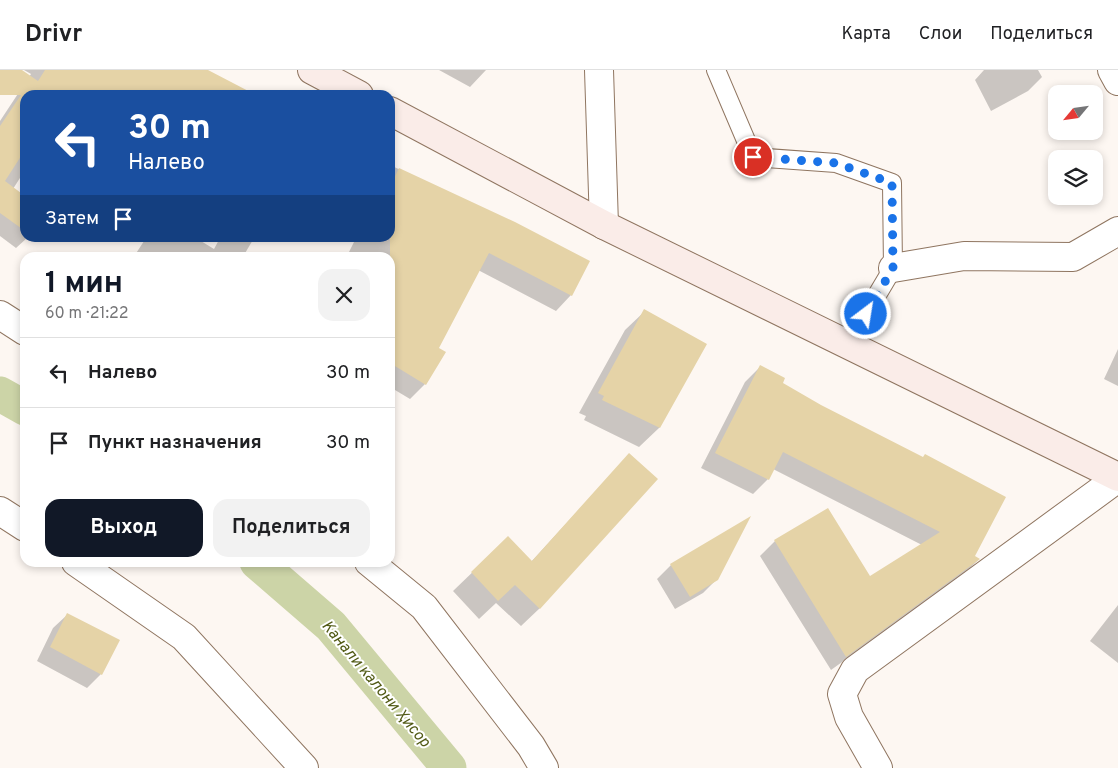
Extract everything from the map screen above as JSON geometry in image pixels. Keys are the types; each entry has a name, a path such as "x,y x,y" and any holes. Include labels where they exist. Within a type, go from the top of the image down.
{"main road":[{"path":"312,70 350,90"},
{"path":"395,114 604,225 1118,478"}],"street":[{"path":"599,70 604,225"},
{"path":"1112,70 1118,81"},
{"path":"893,268 964,256 1073,257 1118,231"},
{"path":"0,315 20,328"},
{"path":"878,768 849,717 842,694 856,670 1118,478"},
{"path":"0,511 20,524"},
{"path":"83,567 184,638 304,768"},
{"path":"375,567 424,606 530,746 544,768"}],"lane":[{"path":"716,70 753,157 836,163 892,183 893,268 848,344"}],"building":[{"path":"0,70 22,70 38,81 45,70 208,70 246,90 20,90 20,95 0,95"},
{"path":"20,96 20,158 5,181 20,192 20,227 0,213 0,126"},
{"path":"399,168 515,222 590,261 572,296 489,253 439,348 446,352 426,385 395,366 395,252 390,252 390,242 395,242 395,176"},
{"path":"644,309 707,344 660,428 602,400 604,396 598,393"},
{"path":"760,365 785,378 783,383 821,405 923,457 925,454 1006,497 975,556 980,559 846,657 774,540 828,508 870,576 940,532 783,452 769,480 715,453"},
{"path":"629,453 658,479 540,609 515,585 498,601 471,572 508,536 532,561"},
{"path":"751,516 718,580 690,597 670,564"},
{"path":"67,613 120,640 102,675 50,647"}],"waterway":[{"name":"Канали калони Ҳисор","path":"0,394 20,405"},
{"name":"Канали калони Ҳисор","path":"263,567 331,626 449,768"}],"route":[{"path":"753,157 836,163 892,183 893,268 866,314"}]}
